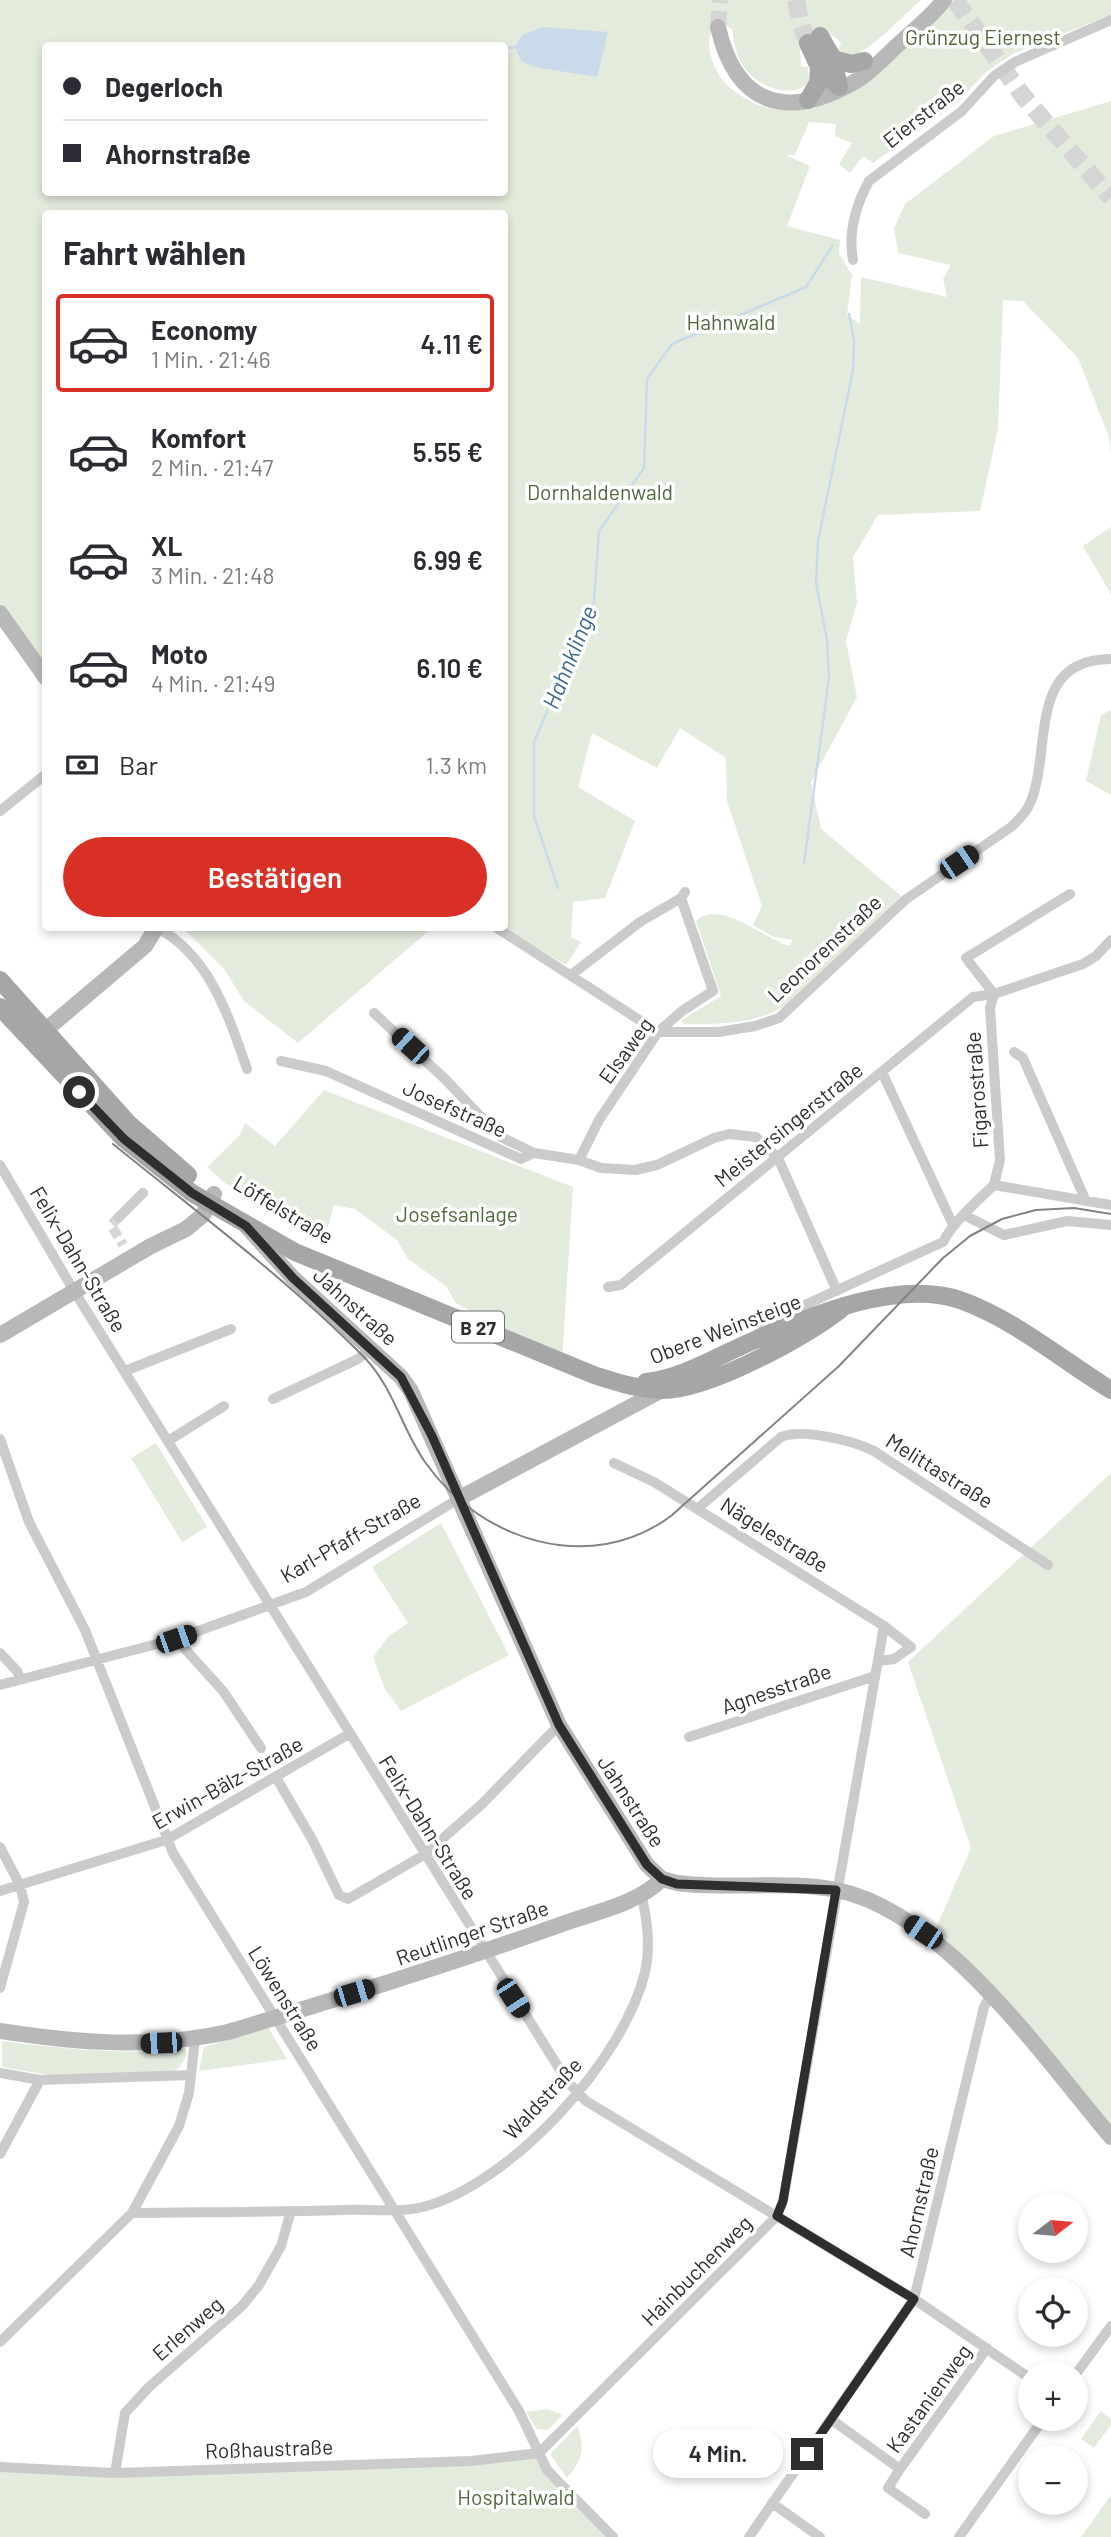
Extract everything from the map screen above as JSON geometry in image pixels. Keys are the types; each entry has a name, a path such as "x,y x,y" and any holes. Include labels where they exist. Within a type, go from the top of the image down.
{"main road":[{"path":"839,88 864,61 932,0"},
{"path":"718,27 729,66 747,87 769,99 808,100 866,74 944,0"},
{"path":"814,39 839,88"},
{"path":"826,63 851,64 864,61"},
{"path":"808,100 826,63"},
{"path":"0,614 42,672"},
{"path":"39,1036 145,946 155,931"},
{"name":"Löffelstraße","path":"0,980 39,1036 124,1139 212,1198 246,1226 306,1257 332,1266"},
{"name":"Löffelstraße","path":"0,1007 39,1036"},
{"path":"0,1335 74,1291 127,1251 186,1229 203,1215 212,1198"},
{"name":"Löffelstraße","path":"212,1198 266,1224 332,1266"},
{"name":"Jahnstraße","path":"266,1224 288,1272"},
{"name":"Jahnstraße","path":"246,1226 288,1272 401,1377 411,1391 559,1725 631,1843 662,1879 693,1886 836,1890 880,1906 923,1932 956,1960 1111,2137"},
{"name":"Jahnstraße","path":"288,1272 306,1257"},
{"name":"Obere Weinsteige","path":"332,1266 594,1375 625,1384 662,1390 709,1378 746,1363 812,1331 840,1310"},
{"name":"Obere Weinsteige","path":"625,1384 655,1381 695,1367 756,1339 840,1310 900,1294 929,1294 959,1300 1002,1320 1111,1390"},
{"path":"662,1390 695,1367"},
{"name":"Karl-Pfaff-Straße","path":"458,1499 662,1390"},
{"name":"Reutlinger Straße","path":"0,2031 94,2043 195,2039 276,2018 484,1952 641,1893 662,1879"}],"street":[{"name":"Eierstraße","path":"853,260 850,240 861,196 869,181 962,111 993,76 1015,61 1111,20"},
{"name":"Leonorenstraße","path":"658,1032 719,1032 755,1026 779,1018 905,900 1012,827 1028,808 1035,787 1050,696 1064,675 1079,664 1095,659 1111,659"},
{"path":"0,811 42,777"},
{"path":"994,994 967,958 1070,894"},
{"name":"Elsaweg","path":"571,975 640,922 683,895 713,991 682,1011 658,1032 594,1128 579,1160"},
{"path":"163,931 180,939 197,960 230,1021 247,1069"},
{"path":"503,931 658,1032"},
{"name":"Meistersingerstraße","path":"608,1287 621,1285 973,997 994,994 1083,964 1096,957 1111,940"},
{"name":"Figarostraße","path":"994,994 990,1008 1000,1160 994,1185"},
{"path":"374,1013 445,1079 499,1136 534,1153 579,1160 601,1168 645,1169 696,1144 729,1134 756,1137 778,1158 837,1291"},
{"path":"1014,1052 1023,1058 1085,1199"},
{"name":"Josefstraße","path":"281,1061 326,1071 521,1159 534,1153"},
{"path":"882,1072 953,1225"},
{"name":"Felix-Dahn-Straße","path":"0,1165 74,1291 484,1952 576,2091 586,2101 914,2299 1018,2370"},
{"path":"756,1339 761,1325 943,1242 953,1225 994,1185 1111,1205"},
{"path":"119,1217 143,1193"},
{"path":"965,1216 1004,1235 1067,1221 1111,1225"},
{"path":"125,1371 231,1329"},
{"path":"274,1399 358,1359 371,1348"},
{"path":"169,1441 224,1406"},
{"name":"Melittastraße","path":"697,1509 782,1437 800,1434 847,1441 874,1451 1048,1565"},
{"name":"Löwenstraße","path":"0,1439 29,1522 69,1597 97,1660 166,1840 519,2411 547,2470 613,2537"},
{"name":"Nägelestraße","path":"614,1463 654,1482 884,1626 911,1647 894,1659 878,1661"},
{"name":"Karl-Pfaff-Straße","path":"0,1685 176,1639 306,1592 458,1499"},
{"name":"Hainbuchenweg","path":"539,2453 777,2216 783,2201 884,1626"},
{"path":"176,1639 223,1691 261,1748"},
{"path":"0,1653 17,1671 20,1679"},
{"name":"Agnesstraße","path":"689,1737 875,1676"},
{"path":"277,1779 339,1895 348,1899 424,1855 482,1804 559,1725"},
{"name":"Erwin-Bälz-Straße","path":"0,1891 166,1840 277,1779 349,1734"},
{"path":"0,1847 20,1885 24,1902 0,1988"},
{"name":"Waldstraße","path":"132,2213 395,2210 421,2207 447,2199 493,2173 533,2141 593,2075 615,2042 642,1983 649,1942 641,1893"},
{"name":"Ahornstraße","path":"749,2537 914,2299 984,2007 990,1996"},
{"path":"0,2342 132,2213 178,2126 189,2093 195,2039"},
{"path":"0,2073 40,2080 191,2075"},
{"path":"0,2154 40,2080"},
{"name":"Erlenweg","path":"115,2473 125,2413 149,2387 242,2306 281,2246 292,2211"},
{"path":"1085,2361 1111,2326"},
{"name":"Kastanienweg","path":"900,2469 987,2348"},
{"path":"832,2420 900,2469 888,2488 925,2514"},
{"path":"959,2537 1035,2431"},
{"name":"Roßhaustraße","path":"0,2467 115,2473 471,2461 539,2453"},
{"path":"772,2502 820,2537"}],"green space":[{"path":"0,0 921,0 874,43 853,56 843,58 837,51 841,44 828,35 803,46 800,51 801,66 808,67 809,82 793,90 774,88 756,79 741,62 732,29 723,24 713,28 709,41 710,54 723,81 750,101 776,110 804,108 832,98 860,81 953,0 1111,0 1111,15 1014,53 985,73 957,103 873,163 863,156 850,173 839,164 852,143 835,136 836,124 809,122 795,155 785,155 810,166 787,226 840,240 839,253 852,275 847,315 860,324 861,277 947,297 943,279 951,265 898,253 894,228 905,204 994,136 1111,101 1111,452 1109,437 1078,358 1023,301 1003,300 998,429 980,511 878,515 853,557 857,603 846,641 857,697 811,782 821,829 901,896 788,1004 750,1020 683,1024 682,1020 721,996 696,921 706,915 717,914 741,922 789,946 793,940 774,937 753,925 762,906 727,801 726,758 680,728 657,768 592,733 578,787 635,821 605,898 573,902 571,937 581,942 566,965 506,931 508,210 42,210 42,663 0,603"},
{"path":"1111,527 1111,594 1083,546"},
{"path":"1111,710 1111,795 1086,781 1101,715"},
{"path":"186,931 429,931 298,1043 244,1001 224,969"},
{"name":"Josefsanlage","path":"324,1090 573,1187 562,1362 456,1303 446,1286 408,1259 397,1240 355,1209 334,1205 324,1241 225,1183 207,1167 239,1136 245,1123 275,1146"},
{"path":"156,1443 207,1527 182,1542 131,1458"},
{"path":"1111,1473 1111,2130 1003,2001 936,1928 971,1848 908,1662"},
{"path":"441,1523 509,1655 401,1711 385,1689 373,1657 388,1637 408,1623 372,1567"},
{"path":"268,2027 287,2059 199,2071 204,2047"},
{"path":"2,2041 94,2050 185,2049 187,2055 179,2068 170,2072 48,2075 2,2067"},
{"path":"547,2409 563,2415 548,2430 537,2429 526,2412"},
{"path":"1101,2411 1111,2419 1111,2425 1094,2448 1081,2439"},
{"path":"577,2426 581,2454 567,2478 550,2454"},
{"name":"Hospitalwald","path":"539,2453 613,2537 0,2537 0,2467 115,2473"},
{"path":"1111,2495 1111,2537 1081,2537"}],"water":[{"path":"543,27 608,32 597,77 535,67 521,61 515,47 522,35"}],"waterway":[{"path":"508,48 518,47"},
{"name":"Hahnklinge","path":"558,888 534,816 534,742 594,602 599,531 644,468 647,379 672,344 806,287 833,245"},
{"path":"804,863 829,678 827,640 816,583 818,541 853,370 854,341 849,314"}],"tunnel":[{"path":"718,27 720,0"},
{"path":"796,0 808,43"},
{"path":"955,0 1023,96 1111,198"},
{"path":"119,1217 111,1225 123,1245"}],"tram line":[{"path":"113,1144 273,1274 364,1357 383,1381 425,1462 448,1489 475,1512 506,1530 538,1541 572,1546 606,1544 639,1534 671,1516 839,1366 943,1258 970,1236 1002,1219 1036,1210 1074,1208 1111,1214"}],"route":[{"path":"79,1092 124,1139 192,1193 246,1226 293,1278 401,1377 411,1391 432,1436 559,1725 647,1865 662,1879 677,1884 787,1886 836,1890 783,2201 777,2216 914,2299 807,2454"}],"park label":[{"name":"Grünzug Eiernest","path":"983,36"},
{"name":"Hahnwald","path":"731,321"},
{"name":"Dornhaldenwald","path":"600,491"}]}
